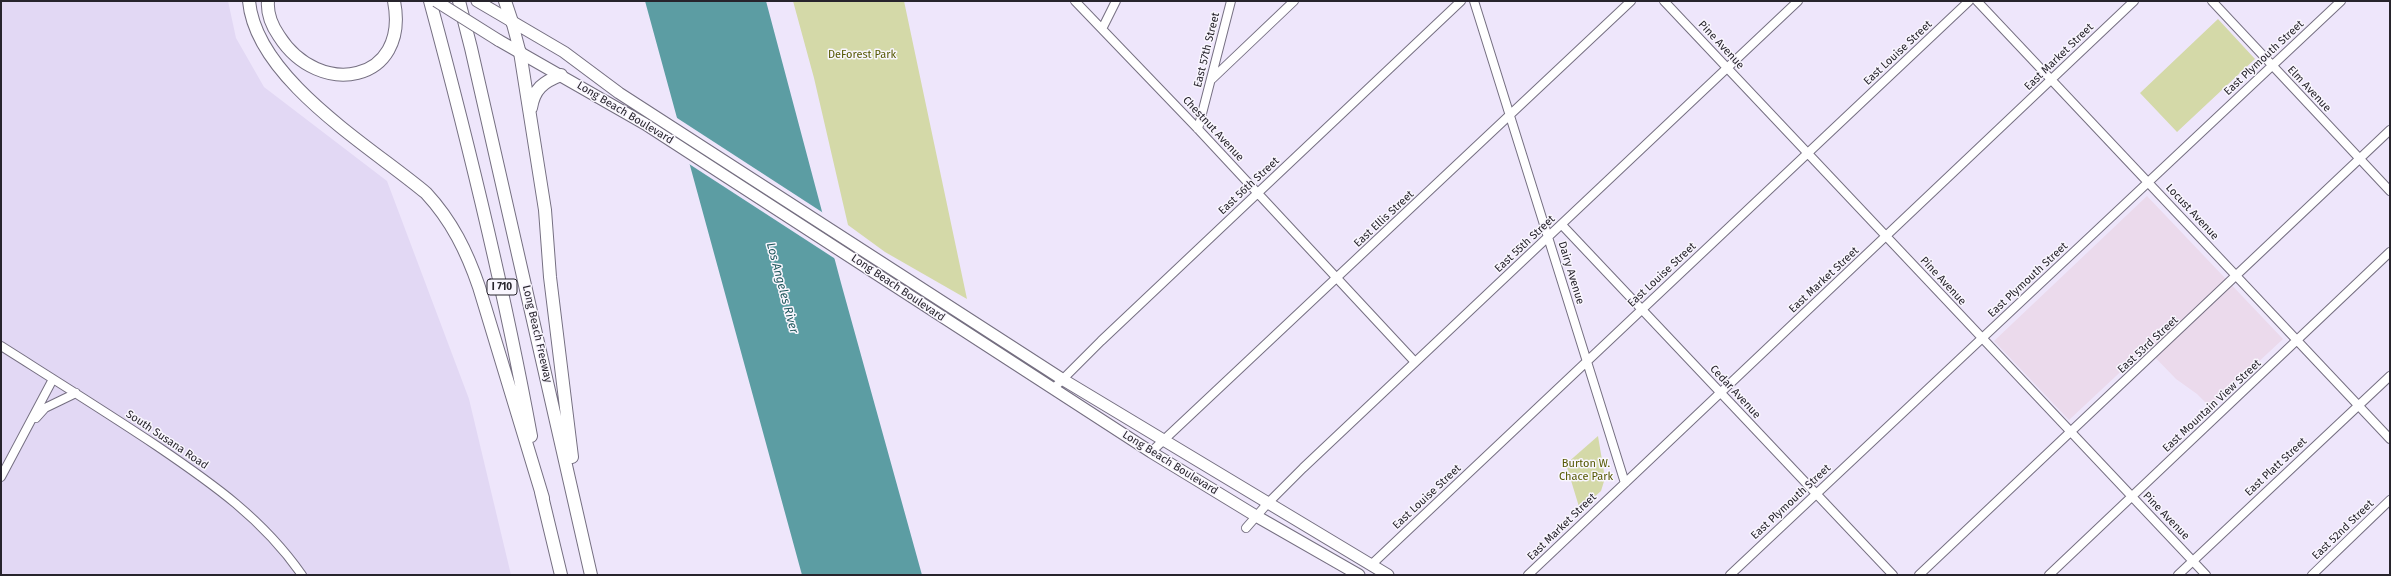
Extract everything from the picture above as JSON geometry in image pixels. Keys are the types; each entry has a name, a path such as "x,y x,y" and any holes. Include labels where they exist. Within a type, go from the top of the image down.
{"highway":[{"path":"249,1 254,24 262,42 283,74 302,93 426,193 440,208 456,232 468,255 479,287 543,498"},
{"path":"268,1 272,23 290,51 319,71 340,76 350,75 371,67 388,51 393,42 396,28 394,1"},
{"name":"I 710","path":"430,1 466,138 509,319 543,498 561,575"},
{"name":"Long Beach Freeway","path":"459,1 591,575"},
{"path":"505,1 512,22"},
{"path":"520,52 545,210 550,277 579,520"},
{"path":"529,115 535,92 544,82 561,75"}],"main road":[{"name":"Long Beach Boulevard","path":"436,1 498,40 645,124 1151,452 1256,516 1359,575"},
{"name":"Long Beach Boulevard","path":"477,1 564,52 605,83 651,114 973,323 1267,504 1388,575"},
{"path":"512,22 520,52"}],"street":[{"name":"Chestnut Avenue","path":"1075,1 1198,129 1416,362"},
{"path":"1102,30 1116,1"},
{"name":"East 57th Street","path":"1198,129 1231,1"},
{"path":"1211,79 1294,1"},
{"name":"East 56th Street","path":"1053,389 1461,1"},
{"name":"Dairy Avenue","path":"1474,1 1625,483"},
{"name":"East Ellis Street","path":"1151,452 1631,1"},
{"name":"Pine Avenue","path":"1664,1 2206,575"},
{"name":"East 55th Street","path":"1246,528 1267,504 1798,1"},
{"name":"East Louise Street","path":"1371,565 1969,1"},
{"name":"Locust Avenue","path":"1978,1 2390,439"},
{"name":"East Market Street","path":"1528,575 2134,1"},
{"name":"Elm Avenue","path":"2212,1 2390,191"},
{"name":"East Plymouth Street","path":"1730,575 2341,1"},
{"name":"East 53rd Street","path":"1920,575 2071,431 2237,277 2390,130"},
{"name":"Cedar Avenue","path":"1562,225 1893,575"},
{"name":"East Mountain View Street","path":"2049,575 2298,341 2390,252"},
{"name":"South Susana Road","path":"1,346 76,393 218,488 247,511 302,575"},
{"name":"East Platt Street","path":"2178,575 2390,376"},
{"path":"1,478 53,379"},
{"path":"27,429 45,408 76,393"},
{"name":"East 52nd Street","path":"2312,575 2390,500"}],"shaded area":[{"path":"1,1 228,1 236,38 264,87 387,181 469,399 511,575 1,575"},
{"path":"2147,196 2283,339 2210,407 2197,394 2176,379 2146,348 2069,420 1994,341"}],"green space":[{"name":"DeForest Park","path":"793,1 904,1 967,299 885,252 848,225 814,78"},
{"path":"2218,19 2255,59 2177,132 2140,93"},
{"name":"Burton W. Chace Park","path":"1598,436 1605,478 1601,491 1580,510 1566,464"}],"water":[{"name":"Los Angeles River","path":"645,1 766,1 841,283 922,575 802,575"}],"pier":[{"path":"674,116 825,214 837,260 686,162"}]}
